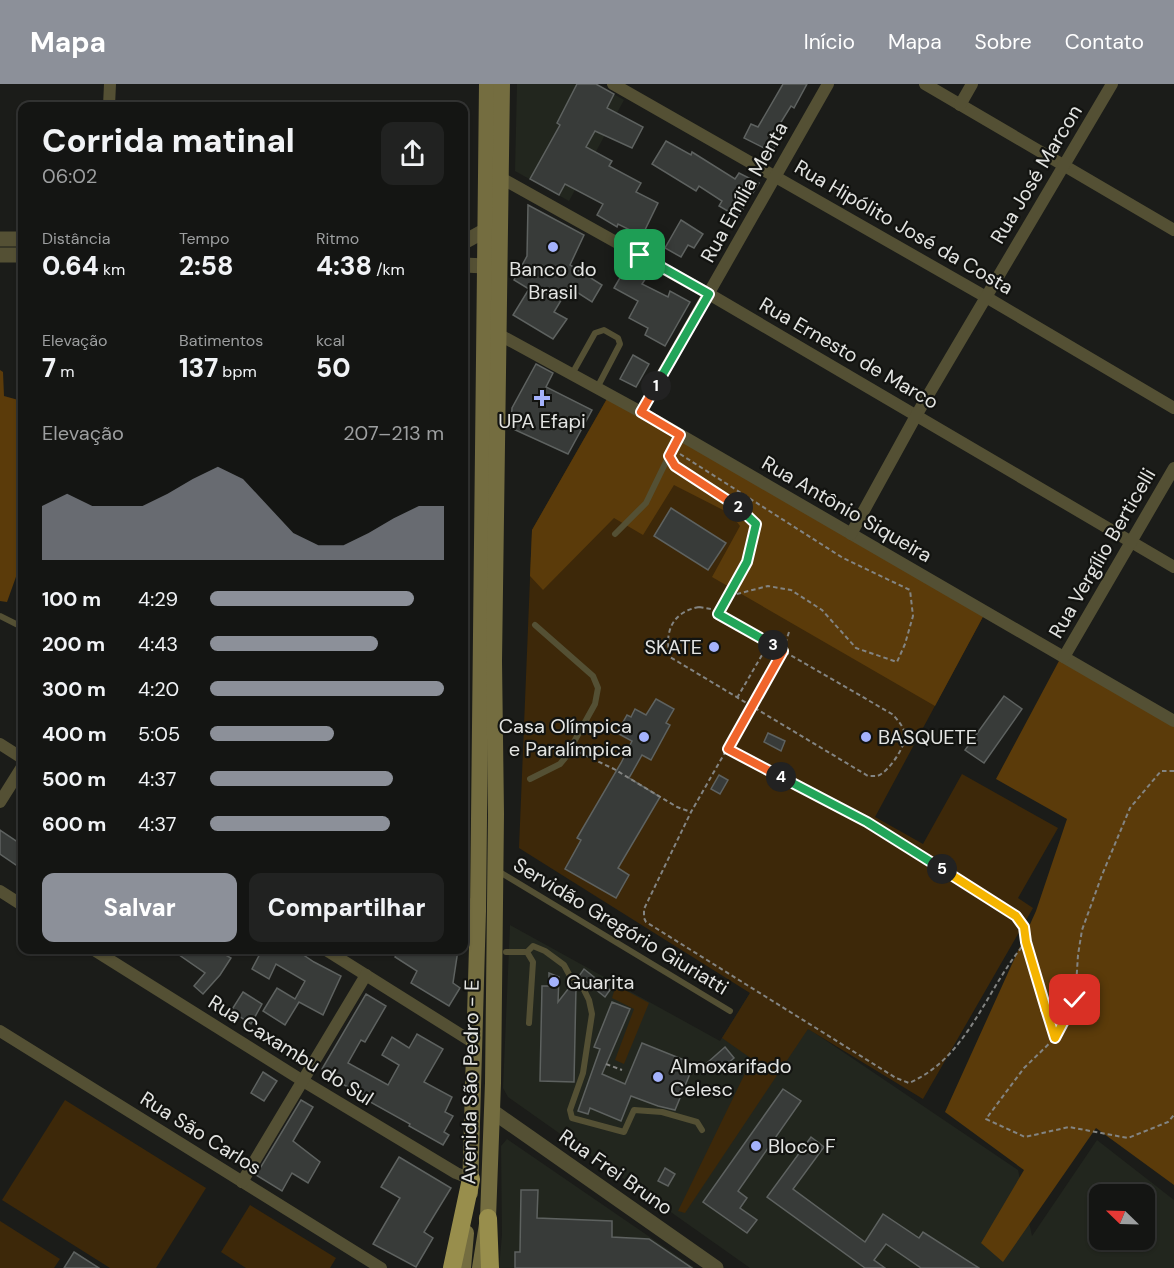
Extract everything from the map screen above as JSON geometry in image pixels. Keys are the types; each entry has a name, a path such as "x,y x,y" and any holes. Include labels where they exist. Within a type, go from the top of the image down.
{"highway":[{"path":"452,1268 471,1179"},
{"path":"488,1218 490,1268"}],"main road":[{"name":"Avenida São Pedro - E","path":"463,1268 471,1179 478,911 487,84"},
{"name":"Avenida São Pedro - E","path":"480,1268 488,1218 492,1111 495,870 494,661 502,84"}],"street":[{"path":"109,102 110,84"},
{"name":"Rua Hipólito José da Costa","path":"613,84 775,175 1174,408"},
{"name":"Rua Emília Menta","path":"641,412 828,84"},
{"path":"925,84 1064,166 1173,226"},
{"path":"960,105 972,84"},
{"name":"Rua José Marcon","path":"851,534 916,414 1112,84"},
{"name":"Rua Ernesto de Marco","path":"501,178 709,294 1174,567"},
{"path":"468,240 486,230"},
{"path":"0,238 18,239"},
{"path":"0,255 18,255"},
{"path":"468,265 485,266"},
{"name":"Rua Antônio Siqueira","path":"498,334 641,412 1174,721"},
{"name":"Rua Vergílio Berticelli","path":"1064,657 1174,468"},
{"path":"0,744 18,755"},
{"path":"0,802 18,773"},
{"path":"0,891 18,902"},
{"path":"468,904 478,911"},
{"name":"Rua Caxambu do Sul","path":"100,954 303,1081 456,1173 471,1179"},
{"path":"332,954 474,1043"},
{"path":"242,1182 366,975"},
{"name":"Rua São Carlos","path":"0,1031 381,1268"},
{"name":"Rua Frei Bruno","path":"492,1111 716,1268"}],"lane":[{"path":"572,374 595,333 604,330 609,332 618,338 620,344 597,388"},
{"path":"615,534 646,503 680,435"},
{"path":"0,616 18,625"},
{"path":"530,779 560,764 595,704 598,688 593,676 535,625"},
{"name":"Servidão Gregório Giuriatti","path":"495,870 730,1011"},
{"path":"506,952 527,952 533,946 545,951 564,965 570,976 582,984 589,1000 592,1014 583,1073 570,1110 572,1119 624,1132 634,1110 662,1112 697,1122 702,1130"},
{"path":"527,952 533,962 529,1023"}],"path":[{"path":"718,614 747,562 756,524 732,502 675,466 669,456 681,453 843,558 910,590 913,616 897,662 856,648 822,610 791,590 768,586 729,596"},
{"path":"699,607 711,609 769,643 892,714 900,723 905,736 903,747 886,770 879,776 868,776 670,657 666,641 674,620 685,610 699,607"},
{"path":"789,632 783,651 691,812 644,909 646,921 901,1082 909,1083 938,1064 968,1034 1026,942"},
{"path":"737,698 769,643"},
{"path":"571,748 614,769 677,807 691,812"},
{"path":"728,749 867,822 1016,916 1024,927 1026,942 1055,1038"},
{"path":"1174,771 1161,771 1130,808 1082,930 1075,1000 1055,1038 1024,1068 986,1119 1025,1137 1069,1127 1128,1138 1168,1122 1174,1115"},
{"path":"606,1064 622,1070"}],"shaded area":[{"path":"517,84 596,84 624,100 569,201 515,171"},
{"path":"0,370 3,372 4,396 18,400 18,571 7,602 0,601"},
{"path":"608,397 985,613 875,817 923,844 962,774 1058,828 1018,898 1033,908 923,1099 808,1029 685,1213 678,1211 752,1059 722,1038 750,993 519,848 532,530"},
{"path":"608,397 985,613 935,706 712,577 740,526 731,514 674,485 643,535 614,518 543,590 530,576 532,530"},
{"path":"1060,659 1174,726 1174,1185 1096,1128 1003,1262 981,1243 1024,1170 945,1112 1036,911 1067,819 996,779"},
{"path":"468,701 469,701 468,747"},
{"path":"510,925 720,1041 750,993 809,1029 1018,1170 1032,1236 1097,1140 1153,1184 1089,1184 1089,1250 1155,1250 1155,1185 1174,1200 1174,1268 750,1268 508,1097 503,1088"},
{"path":"616,985 649,1003 624,1064 615,1060 634,1009 612,998"},
{"path":"65,1100 206,1188 156,1268 110,1268 2,1200"},
{"path":"507,1139 695,1268 499,1268 502,1235 501,1146"},
{"path":"250,1205 336,1258 330,1268 246,1268 221,1252"},
{"path":"0,1221 60,1259 54,1268 0,1268"}],"building":[{"path":"577,84 596,84 614,94 607,108 643,127 632,148 595,131 586,147 612,161 609,166 641,183 636,192 658,203 642,236 618,224 617,227 597,215 603,204 565,184 559,195 530,179 560,125 557,123"},
{"path":"783,84 807,84 794,108 791,106 773,135 779,138 772,152 744,138 751,124 758,127"},
{"path":"666,141 691,155 692,152 735,179 739,173 759,183 738,217 719,206 722,201 699,186 696,191 652,164"},
{"path":"528,205 584,235 570,265 602,285 592,302 569,287 554,312 567,319 553,339 513,315 529,289 514,280 527,256"},
{"path":"681,220 703,234 694,248 688,245 681,257 665,248"},
{"path":"628,264 648,275 642,284 668,297 670,291 690,302 665,346 645,335 648,328 629,318 638,301 614,288"},
{"path":"633,355 649,364 636,387 620,379"},
{"name":"UPA Efapi","path":"536,364 553,373 546,387 592,410 568,454 511,428 512,408"},
{"path":"671,508 726,543 708,570 654,536"},
{"path":"1004,696 1022,709 984,763 965,750"},
{"path":"656,699 674,709 666,723 670,725 651,760 642,755 629,778 660,797 618,868 629,875 616,898 565,869 581,840 577,838 632,741 617,733 627,715 631,717 635,709 646,715"},
{"path":"768,733 785,741 781,751 764,742"},
{"path":"719,775 728,780 720,794 711,789"},
{"path":"0,830 18,842 18,866 0,854"},
{"path":"178,954 224,954 231,958 203,994 194,986 205,973"},
{"path":"260,954 302,954 341,976 323,1015 299,1002 285,1025 263,1011 277,988 295,999 305,981 276,964 269,979 252,969"},
{"path":"397,954 457,954 453,983 460,988 449,1006 411,983 417,971 395,957"},
{"path":"584,969 610,990 605,997 579,976"},
{"path":"549,973 559,977 558,1002 572,984 576,987 574,1082 540,1081 542,986 549,986"},
{"path":"243,992 262,1004 251,1024 231,1011"},
{"path":"366,994 386,1006 365,1042 361,1040 348,1063 388,1085 399,1065 382,1055 392,1037 409,1048 417,1034 443,1049 424,1082 452,1097 445,1112 453,1116 444,1132 449,1135 443,1145 363,1098 364,1095 342,1084 344,1080 322,1069"},
{"path":"612,1002 630,1009 602,1074 625,1084 642,1043 694,1064 675,1110 631,1096 621,1121 590,1108 588,1114 578,1111 600,1049 594,1047"},
{"path":"725,1047 734,1058 717,1073 707,1063"},
{"path":"263,1072 277,1081 264,1101 251,1093"},
{"name":"Bloco F","path":"783,1089 801,1101 738,1191 747,1198 740,1208 757,1220 747,1233 703,1202"},
{"path":"301,1100 313,1107 293,1141 320,1162 308,1183 292,1173 282,1191 256,1175"},
{"path":"811,1137 824,1147 793,1189 865,1242 883,1214 919,1238 923,1232 979,1268 921,1268 886,1244 874,1260 885,1268 865,1268 767,1197"},
{"path":"399,1157 451,1188 424,1232 433,1238 416,1267 373,1244 400,1198 381,1187"},
{"path":"665,1168 675,1174 668,1186 658,1181"},
{"path":"521,1190 538,1190 537,1218 612,1221 612,1237 649,1239 692,1268 515,1268 515,1252 520,1252"},
{"path":"74,1252 99,1268 64,1268"}],"place":[{"name":"Banco do Brasil","path":"553,247"},
{"name":"UPA Efapi","path":"542,398"},
{"name":"SKATE","path":"714,647"},
{"name":"Casa Olímpica e Paralímpica","path":"644,737"},
{"name":"BASQUETE","path":"866,737"},
{"name":"Guarita","path":"554,982"},
{"name":"Almoxarifado Celesc","path":"658,1077"},
{"name":"Bloco F","path":"756,1146"}],"route":[{"path":"640,255 709,294 641,412 680,435 669,456 675,466 732,502 756,524 747,562 718,614 783,651 728,749 867,822 1016,916 1024,927 1026,942 1055,1038 1075,1000"}]}
